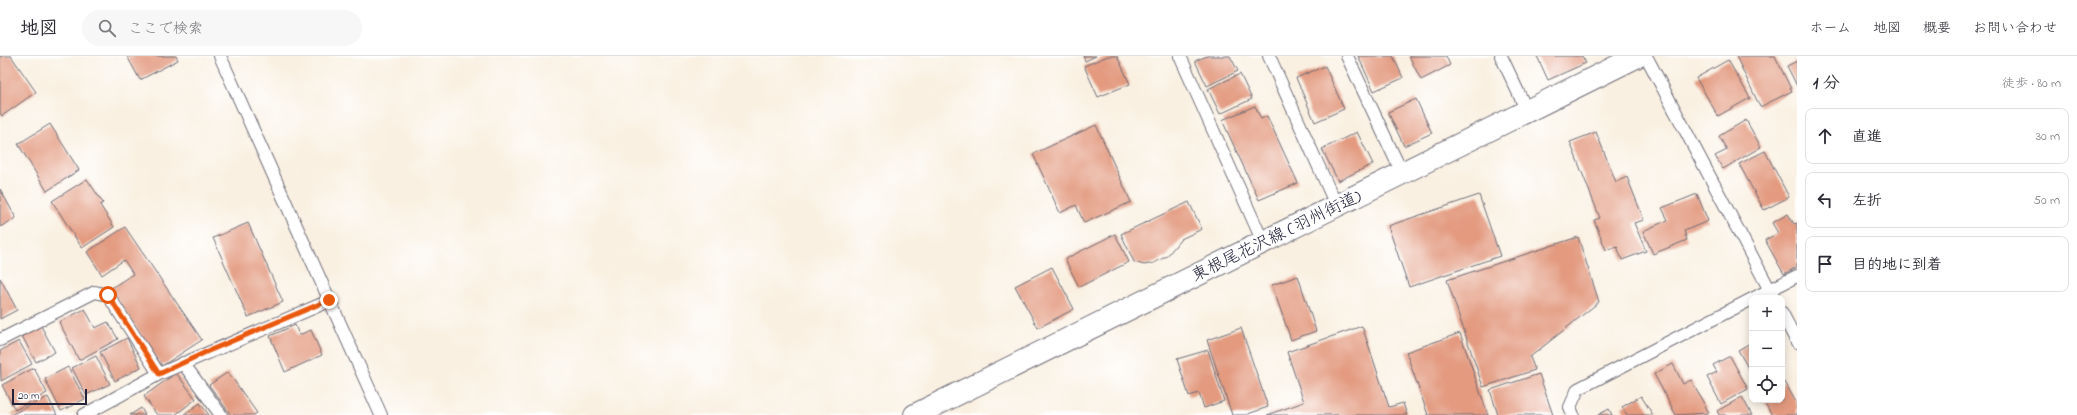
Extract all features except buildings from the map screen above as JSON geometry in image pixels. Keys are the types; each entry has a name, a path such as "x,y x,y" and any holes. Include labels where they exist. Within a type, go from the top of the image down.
{"main road":[{"name":"東根尾花沢線 (羽州街道)","path":"915,415 1638,56"}],"lane":[{"path":"220,56 381,415"},
{"path":"1180,56 1263,242"},
{"path":"1269,56 1336,205"},
{"path":"1348,56 1402,173"},
{"path":"1501,56 1527,111"},
{"path":"1646,56 1772,294 1797,276"},
{"path":"0,340 94,292 108,295 159,374"},
{"path":"84,415 159,374 329,300"},
{"path":"1573,415 1570,407 1578,389 1749,300"},
{"path":"1785,319 1797,342"},
{"path":"183,363 221,415"}],"route":[{"path":"108,295 159,374 206,352 329,300"}]}
